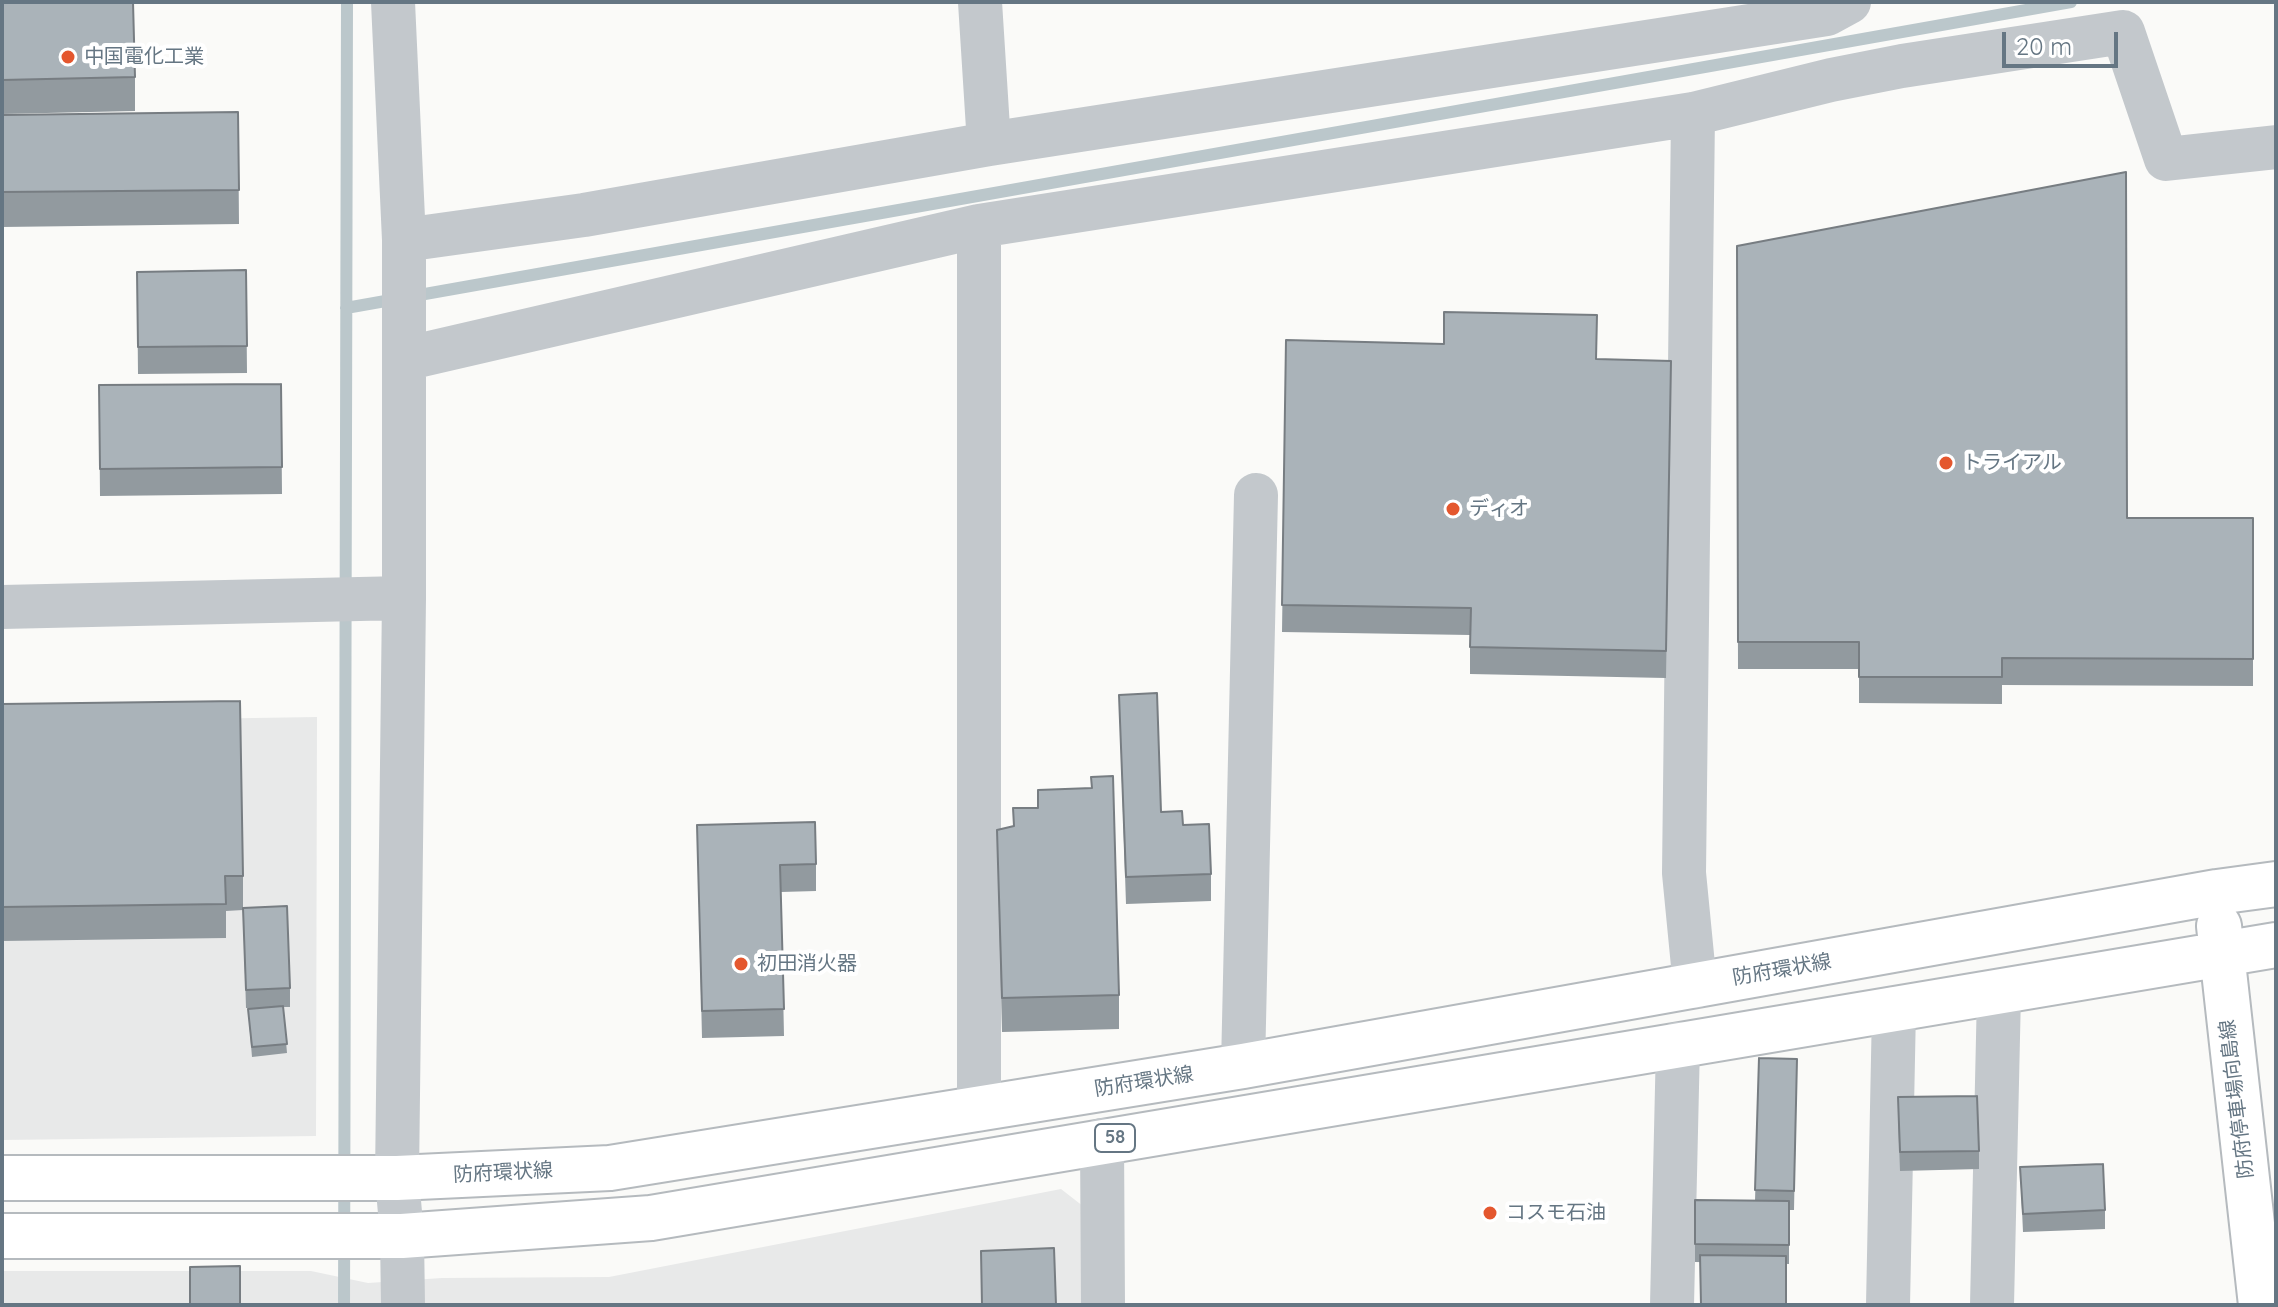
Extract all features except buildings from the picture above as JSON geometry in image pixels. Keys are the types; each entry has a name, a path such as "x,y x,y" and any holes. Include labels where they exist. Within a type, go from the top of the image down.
{"main road":[{"name":"防府環状線","path":"2,1178 397,1178 610,1168 1243,1066 2276,884"},
{"name":"防府停車場向島線","path":"2217,892 2221,955 2261,1305"},
{"name":"58","path":"2,1236 402,1236 651,1218 2276,945"}],"street":[{"path":"393,2 404,240 404,598 397,1178 403,1305"},
{"path":"980,2 989,144"},
{"path":"404,240 584,215 989,144 1834,6 1831,80"},
{"path":"404,359 979,226 1693,114 1902,66 2123,32 2166,159 2276,147"},
{"path":"1693,114 1684,873 1695,986"},
{"path":"979,226 979,1109"},
{"path":"1243,1066 1256,495"},
{"path":"2,607 404,598"},
{"path":"1992,1305 1999,993"},
{"path":"1888,1305 1894,1009"},
{"path":"1672,1305 1678,1044"},
{"path":"1102,1140 1103,1305"}],"shaded area":[{"path":"317,717 316,1136 2,1140 2,722"},
{"path":"1061,1189 1088,1210 1090,1305 2,1305 2,1271 311,1271 368,1283 442,1278 609,1277"}],"waterway":[{"path":"344,1305 347,2"},
{"path":"346,308 2071,2"}],"place":[{"name":"中国電化工業","path":"68,57"},
{"name":"トライアル","path":"1946,463"},
{"name":"ディオ","path":"1453,509"},
{"name":"初田消火器","path":"741,964"},
{"name":"コスモ石油","path":"1490,1213"}]}
